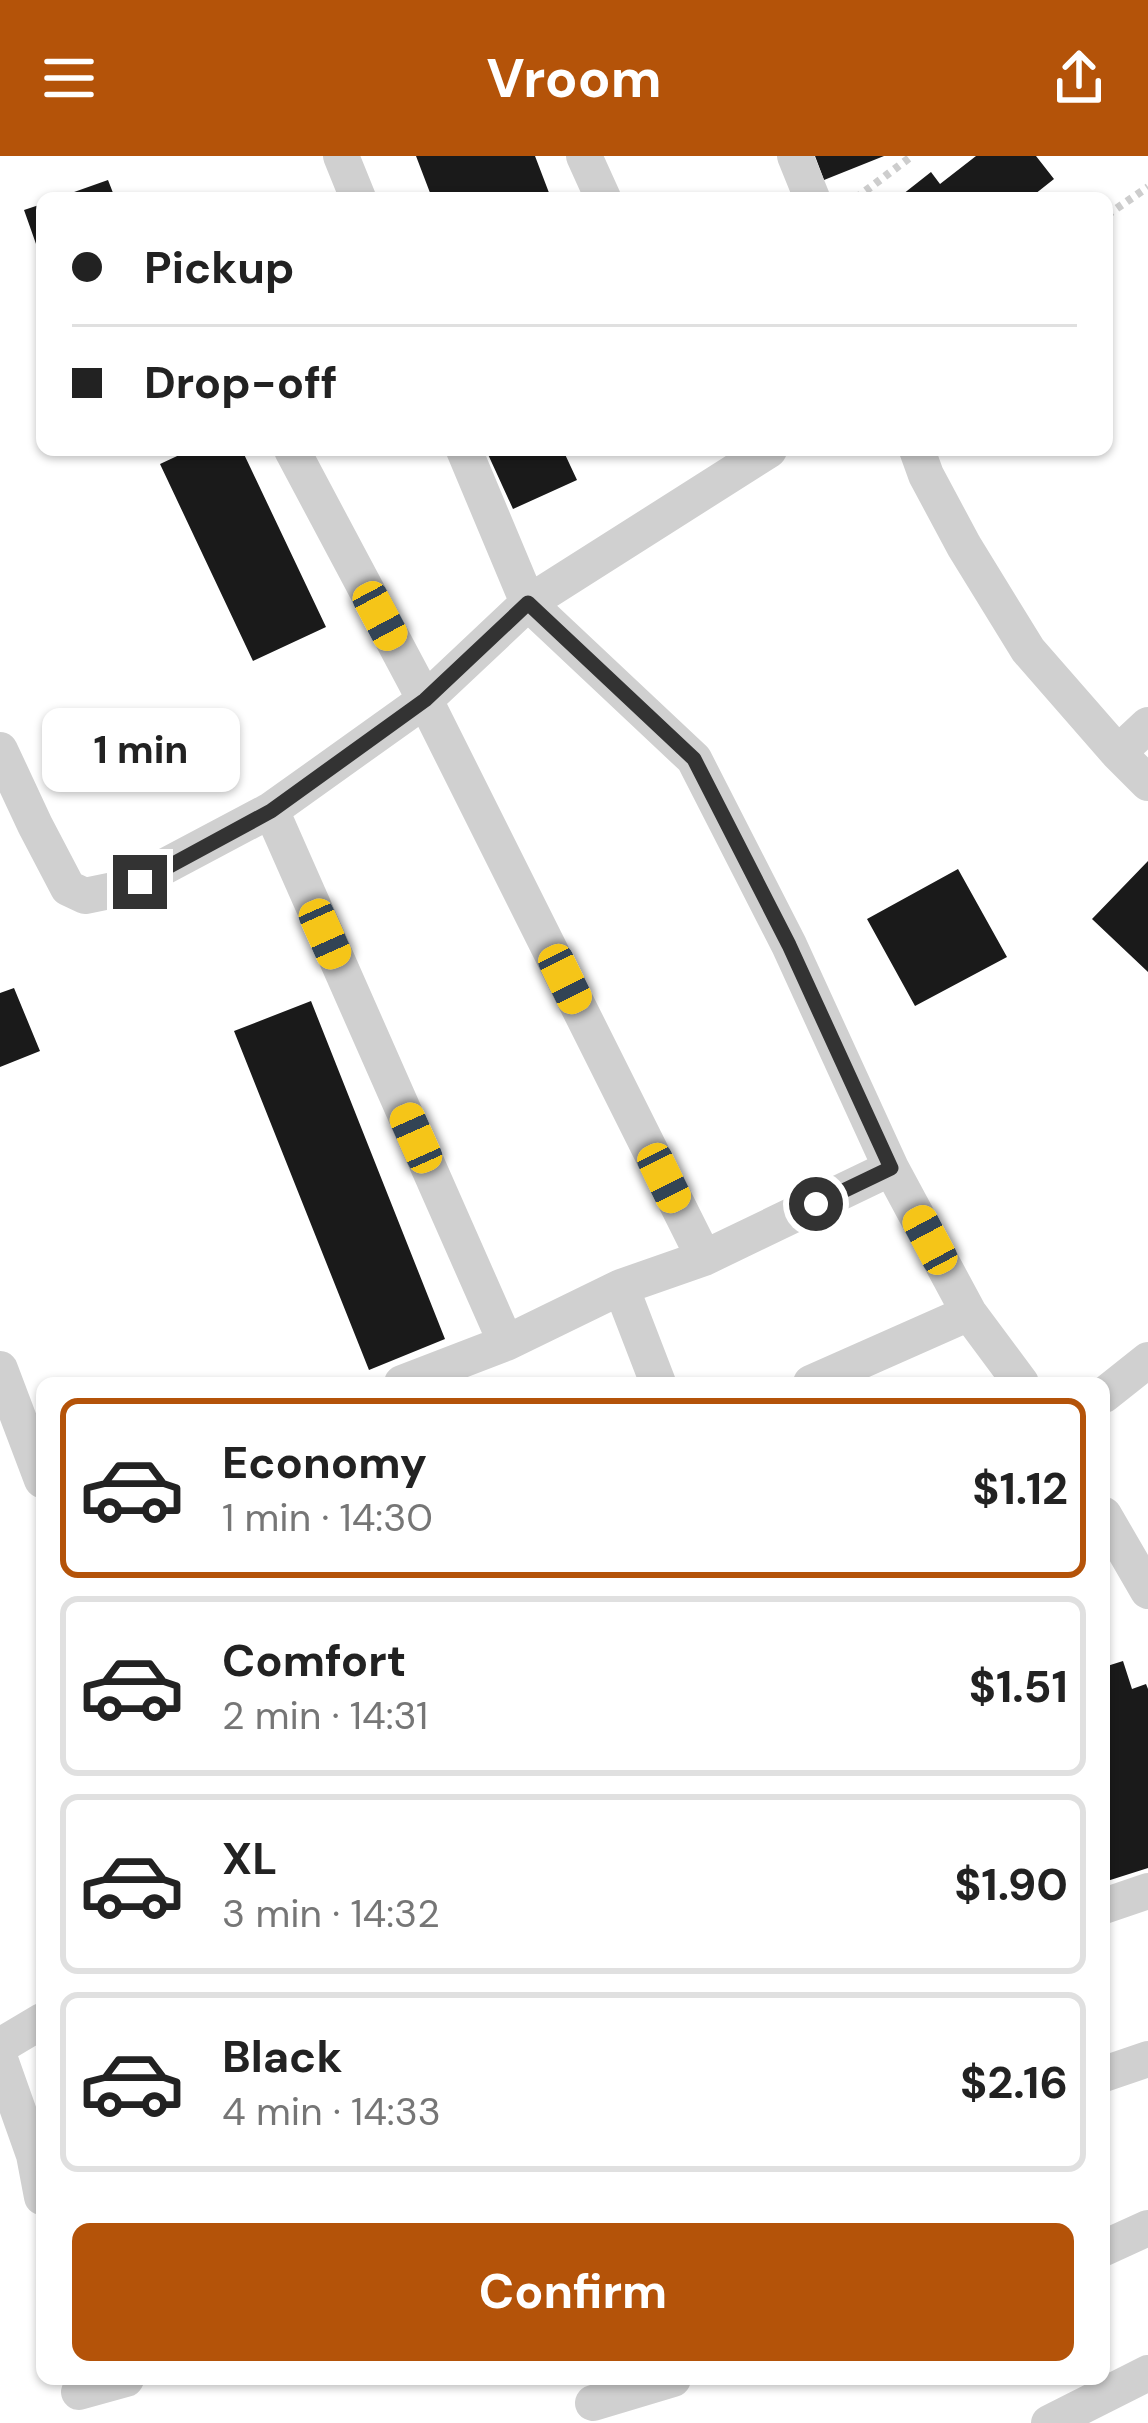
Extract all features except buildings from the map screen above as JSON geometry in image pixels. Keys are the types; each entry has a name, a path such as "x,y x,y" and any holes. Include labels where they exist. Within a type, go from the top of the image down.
{"street":[{"path":"341,156 356,192"},
{"path":"584,156 600,192"},
{"path":"794,156 809,192"},
{"path":"295,456 425,700 704,1258"},
{"path":"467,456 528,603 694,759 789,945 891,1168 969,1312 1017,1377"},
{"path":"919,456 964,546 1028,650 1148,783"},
{"path":"0,750 68,888 85,896 140,882 271,811 425,700 528,603 722,464"},
{"path":"1118,753 1148,725"},
{"path":"271,811 506,1343"},
{"path":"417,1377 506,1343 621,1287 704,1258 891,1168"},
{"path":"621,1287 656,1377"},
{"path":"825,1377 969,1312"},
{"path":"1110,1390 1148,1360"},
{"path":"0,1369 36,1464"},
{"path":"1110,1525 1148,1591"},
{"path":"1110,1904 1148,1891"},
{"path":"0,2046 36,2025"},
{"path":"1110,2072 1148,2059"},
{"path":"0,2060 36,2149"},
{"path":"1110,2245 1148,2228"},
{"path":"1049,2423 1148,2373"},
{"path":"80,2398 111,2385"},
{"path":"593,2402 652,2385"}],"path":[{"path":"864,192 912,156"},
{"path":"1113,211 1148,187"}],"route":[{"path":"140,882 271,811 425,700 528,603 694,759 789,945 891,1168 816,1204"}]}
